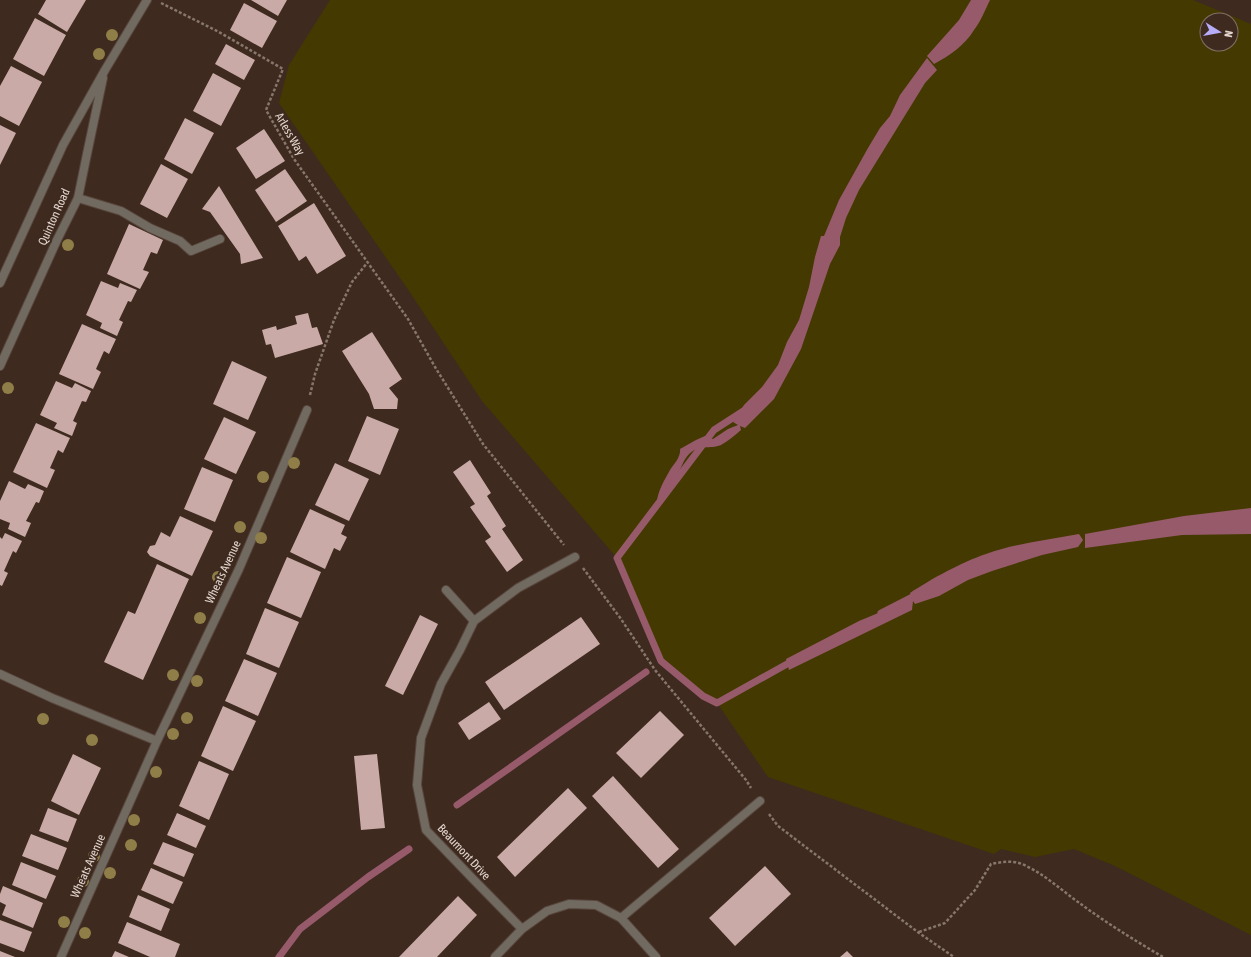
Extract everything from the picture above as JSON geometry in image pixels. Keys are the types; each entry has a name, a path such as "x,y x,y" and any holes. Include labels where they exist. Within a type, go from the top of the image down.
{"street":[{"name":"Quinton Road","path":"0,283 63,145 146,0"},
{"name":"Quinton Road","path":"0,366 57,240 78,198 105,70"},
{"path":"78,198 121,211 150,228 180,241 191,251 220,239"},
{"name":"Wheats Avenue","path":"61,957 157,741 239,569 307,410"},
{"name":"Beaumont Drive","path":"522,929 426,830 417,785 421,738 441,684 474,621 518,588 574,557"},
{"path":"446,590 474,621"},
{"path":"0,674 52,698 157,741"},
{"path":"621,918 760,801"},
{"path":"495,957 522,929 548,911 569,904 596,905 621,918 656,957"}],"path":[{"name":"Arless Way","path":"155,0 219,32 284,69 266,110 294,158 367,263"},
{"path":"307,410 315,374 334,320 352,282 367,263 408,319 435,367 483,444 574,557 621,619 654,670 746,780 778,826 919,933 954,957"},
{"path":"919,933 945,923 975,890 991,864 1008,862 1021,864 1049,880 1078,903 1124,934 1163,957"}],"shaded area":[{"path":"330,0 1193,0 1222,12 1199,12 1199,52 1239,52 1239,19 1251,24 1251,935 1115,866 1074,849 1035,857 1001,849 994,854 768,777 717,703 703,696 661,661 617,558 482,401 409,291 279,103 289,65"},
{"path":"971,0 990,0 979,23 966,41 951,54 934,64 927,56 959,20"},
{"path":"927,58 937,70 925,83 859,190 846,218 840,237 840,245 830,264 801,349 774,399 745,428 740,426 741,430 721,445 697,449 689,454 673,482 667,498 662,503 657,500 664,481 678,458 680,449 705,436 713,439 728,429 738,425 733,422 744,405 762,387 778,365 787,342 799,320 809,287 821,236 824,236 839,200 868,148 880,128 890,116 900,95"},
{"path":"1251,508 1251,534 1182,535 1085,548 1085,534 1184,516"},
{"path":"1079,534 1083,540 1078,547 1042,555 992,571 968,580 939,596 915,604 913,601 912,610 789,670 786,659 859,621 912,599 910,593 957,566 997,550"}],"building":[{"path":"46,0 86,0 67,32 38,14"},
{"path":"251,0 287,0 278,16"},
{"path":"244,3 277,21 262,48 230,30"},
{"path":"35,18 66,35 44,76 13,59"},
{"path":"226,44 255,60 244,80 215,64"},
{"path":"11,66 42,82 19,126 0,116 0,86"},
{"path":"213,73 241,88 221,126 193,111"},
{"path":"185,118 214,133 192,174 164,159"},
{"path":"0,125 16,133 0,165"},
{"path":"264,129 285,161 256,179 236,148"},
{"path":"161,164 188,179 167,218 140,204"},
{"path":"285,169 307,201 276,222 255,190"},
{"path":"219,186 263,258 241,264 240,254 210,212 202,209"},
{"path":"314,203 346,256 317,274 306,256 299,261 278,226"},
{"path":"129,224 163,240 157,254 151,252 143,270 149,272 140,289 107,274"},
{"path":"101,281 118,288 120,283 137,290 131,302 128,301 119,320 123,322 117,336 100,328 102,323 86,315"},
{"path":"308,313 312,328 317,327 323,344 275,358 271,344 266,345 262,330 276,326 277,330 297,324 295,316"},
{"path":"82,324 116,339 109,354 104,351 96,369 101,372 93,389 59,374"},
{"path":"372,332 402,379 389,388 398,399 397,409 374,409 369,394 342,351"},
{"path":"232,361 267,377 248,420 213,404"},
{"path":"56,381 72,388 75,383 91,391 86,402 82,401 73,421 77,423 72,436 54,428 57,423 40,415"},
{"path":"367,416 399,429 380,475 348,461"},
{"path":"224,417 256,432 236,474 204,459"},
{"path":"36,423 70,438 63,453 58,450 50,468 55,470 47,488 13,472"},
{"path":"470,460 491,493 487,496 506,526 502,529 523,560 507,572 485,541 491,537 470,507 475,504 453,472"},
{"path":"335,463 369,479 349,521 315,505"},
{"path":"202,467 233,480 215,522 184,509"},
{"path":"9,481 25,489 28,484 44,491 39,503 36,502 26,521 31,523 25,537 8,529 10,523 0,519 0,501"},
{"path":"310,509 345,525 341,534 347,537 340,551 334,548 325,569 290,552"},
{"path":"180,516 213,531 192,576 150,556 147,552 150,546 155,545 161,532 170,537"},
{"path":"5,533 22,541 16,553 13,551 4,571 8,573 2,586 0,585 0,537 2,539"},
{"path":"287,557 321,572 301,618 267,603"},
{"path":"157,564 189,579 143,680 104,662 128,611 135,614"},
{"path":"265,608 299,622 279,668 246,654"},
{"path":"420,615 438,624 403,695 385,686"},
{"path":"581,617 600,644 504,710 485,682"},
{"path":"244,659 277,673 258,716 225,701"},
{"path":"489,702 501,719 469,740 458,723"},
{"path":"223,706 256,721 233,771 201,756"},
{"path":"660,711 684,735 641,778 616,753"},
{"path":"73,754 101,768 79,815 51,801"},
{"path":"377,754 385,828 361,830 354,756"},
{"path":"199,761 229,774 209,820 179,806"},
{"path":"613,776 679,849 658,868 592,796"},
{"path":"568,788 587,808 515,877 497,857"},
{"path":"48,808 77,819 68,842 39,831"},
{"path":"177,813 206,826 196,848 167,835"},
{"path":"31,834 67,848 58,870 22,856"},
{"path":"163,842 194,854 184,877 153,864"},
{"path":"21,862 56,876 46,899 12,885"},
{"path":"765,866 791,894 735,946 709,918"},
{"path":"151,868 183,882 173,904 141,890"},
{"path":"3,886 43,903 33,928 2,915 6,905 0,902 0,894"},
{"path":"138,895 170,909 161,931 129,917"},
{"path":"458,896 477,915 437,957 399,957"},
{"path":"0,920 32,932 24,952 0,943"},
{"path":"127,922 180,944 175,957 150,957 118,943"},
{"path":"0,951 15,957 0,957"},
{"path":"115,951 129,957 112,957"},
{"path":"847,951 853,957 840,957"}],"waterway":[{"path":"745,410 714,430 617,558 661,661 703,696 717,703 796,659"},
{"path":"881,613 920,593"},
{"path":"457,805 646,672"},
{"path":"279,957 300,929 368,877 409,849"}]}
